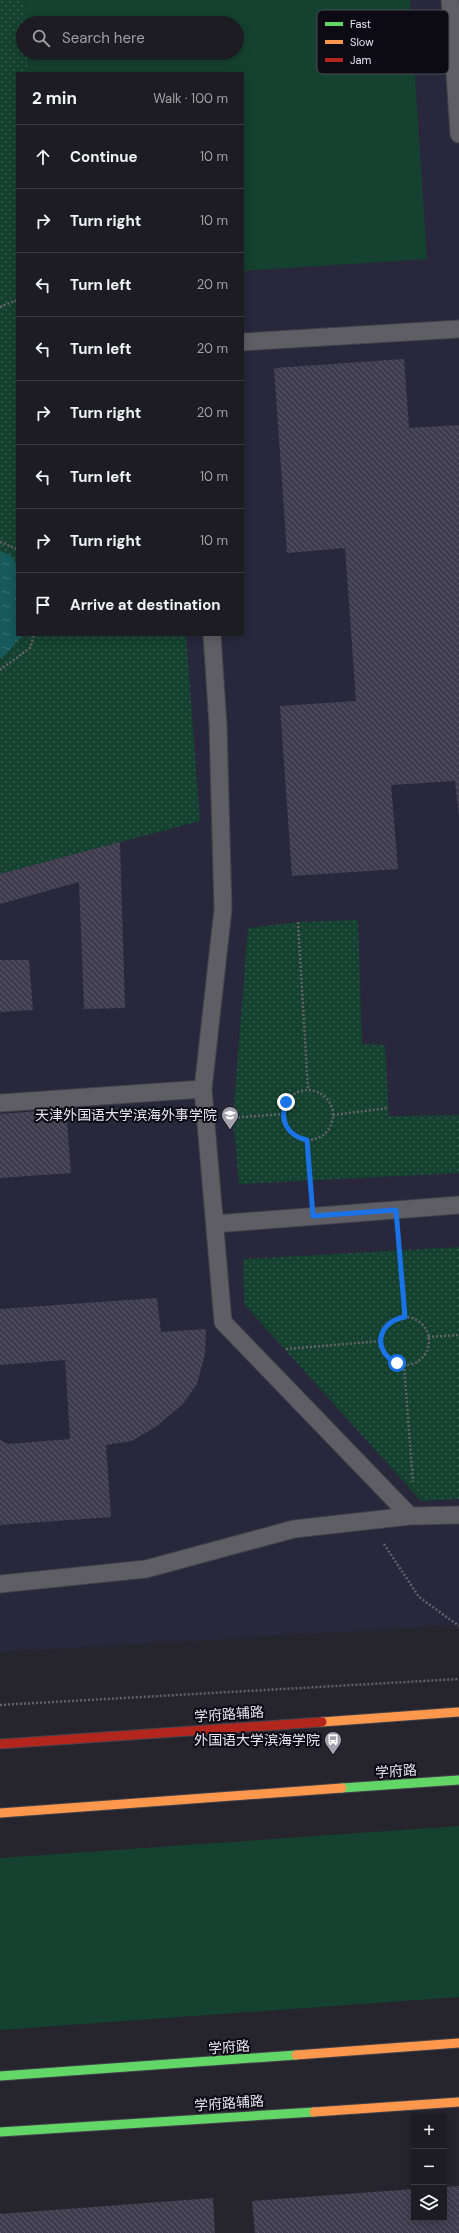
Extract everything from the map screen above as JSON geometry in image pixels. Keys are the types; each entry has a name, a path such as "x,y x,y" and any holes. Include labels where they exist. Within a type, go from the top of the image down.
{"main road":[{"name":"学府路辅路","path":"0,1744 459,1712"},
{"name":"学府路","path":"0,1813 459,1780"},
{"name":"学府路","path":"0,2076 459,2043"},
{"name":"学府路辅路","path":"0,2132 459,2102"}],"lane":[{"path":"450,0 459,134"},
{"path":"244,342 459,329"},
{"path":"212,636 218,726 223,909 203,1089 223,1322 410,1516"},
{"path":"0,1103 203,1089"},
{"path":"214,1224 459,1205"},
{"path":"0,1584 146,1570 294,1529 410,1516 459,1515"}],"path":[{"path":"0,307 16,300"},
{"path":"0,542 16,549"},
{"path":"0,670 30,648 34,636"},
{"path":"298,922 308,1090"},
{"path":"308,1090 316,1091 326,1097 332,1107 333,1115 328,1130 315,1139 307,1140 298,1138 291,1134 286,1127 283,1114 286,1102 292,1095 308,1090"},
{"path":"333,1115 388,1108"},
{"path":"206,1120 283,1114"},
{"path":"307,1140 313,1216"},
{"path":"396,1210 405,1317"},
{"path":"405,1317 420,1323 428,1337 428,1345 420,1359 404,1365 390,1360 385,1355 381,1340 385,1326 391,1321 405,1317"},
{"path":"428,1337 459,1335"},
{"path":"252,1353 381,1340"},
{"path":"404,1365 414,1495 410,1516"},
{"path":"369,1521 419,1597 459,1626"},
{"path":"0,1705 459,1679"}],"shaded area":[{"name":"天津外国语大学滨海外事学院","path":"0,0 459,0 459,1625 0,1652"},
{"path":"0,0 25,0 26,16 16,16 16,60 28,60 29,72 16,72 16,636 186,636 200,821 0,874"},
{"path":"25,0 410,0 411,10 317,10 317,74 415,74 427,259 244,271 244,72 29,72 28,60 244,60 244,16 26,16"},
{"path":"358,920 362,1044 385,1045 389,1116 459,1115 459,1173 239,1184 233,1118 248,928 298,922"},
{"path":"459,1247 459,1499 421,1501 244,1304 243,1259"},
{"path":"459,1826 459,1997 0,2030 0,1858"}],"water":[{"path":"0,551 11,555 16,564 16,636 22,636 3,657 0,658"}],"building":[{"path":"404,359 409,428 459,425 459,816 455,781 391,785 398,869 292,876 280,706 356,701 345,548 287,553 274,368"},
{"path":"120,842 125,1008 84,1009 79,882 0,904 0,874"},
{"path":"0,960 29,960 33,1010 0,1012"},
{"path":"66,1109 71,1173 0,1178 0,1114"},
{"path":"157,1298 161,1332 206,1329 205,1354 197,1384 183,1404 157,1426 132,1441 106,1445 111,1517 0,1525 0,1440 8,1444 70,1439 65,1360 0,1365 0,1309"},
{"path":"459,2186 459,2233 255,2233 252,2201 411,2189 411,2221 447,2221 447,2187"},
{"path":"213,2198 215,2233 0,2233 0,2214"}],"traffic: fast":[{"path":"342,1788 459,1780"},
{"path":"0,2076 296,2055"},
{"path":"0,2132 314,2112"}],"traffic: slow":[{"path":"322,1722 459,1712"},
{"path":"0,1813 342,1788"},
{"path":"296,2055 459,2043"},
{"path":"314,2112 459,2102"}],"traffic: jam":[{"path":"0,1744 322,1722"}],"place":[{"name":"天津外国语大学滨海外事学院","path":"230,1130"},
{"name":"外国语大学滨海学院","path":"333,1755"}],"route":[{"path":"286,1102 283,1110 283,1119 286,1127 291,1134 298,1138 307,1140 313,1216 396,1210 405,1317 391,1321 385,1326 381,1340 385,1355 390,1360 397,1363"}]}
